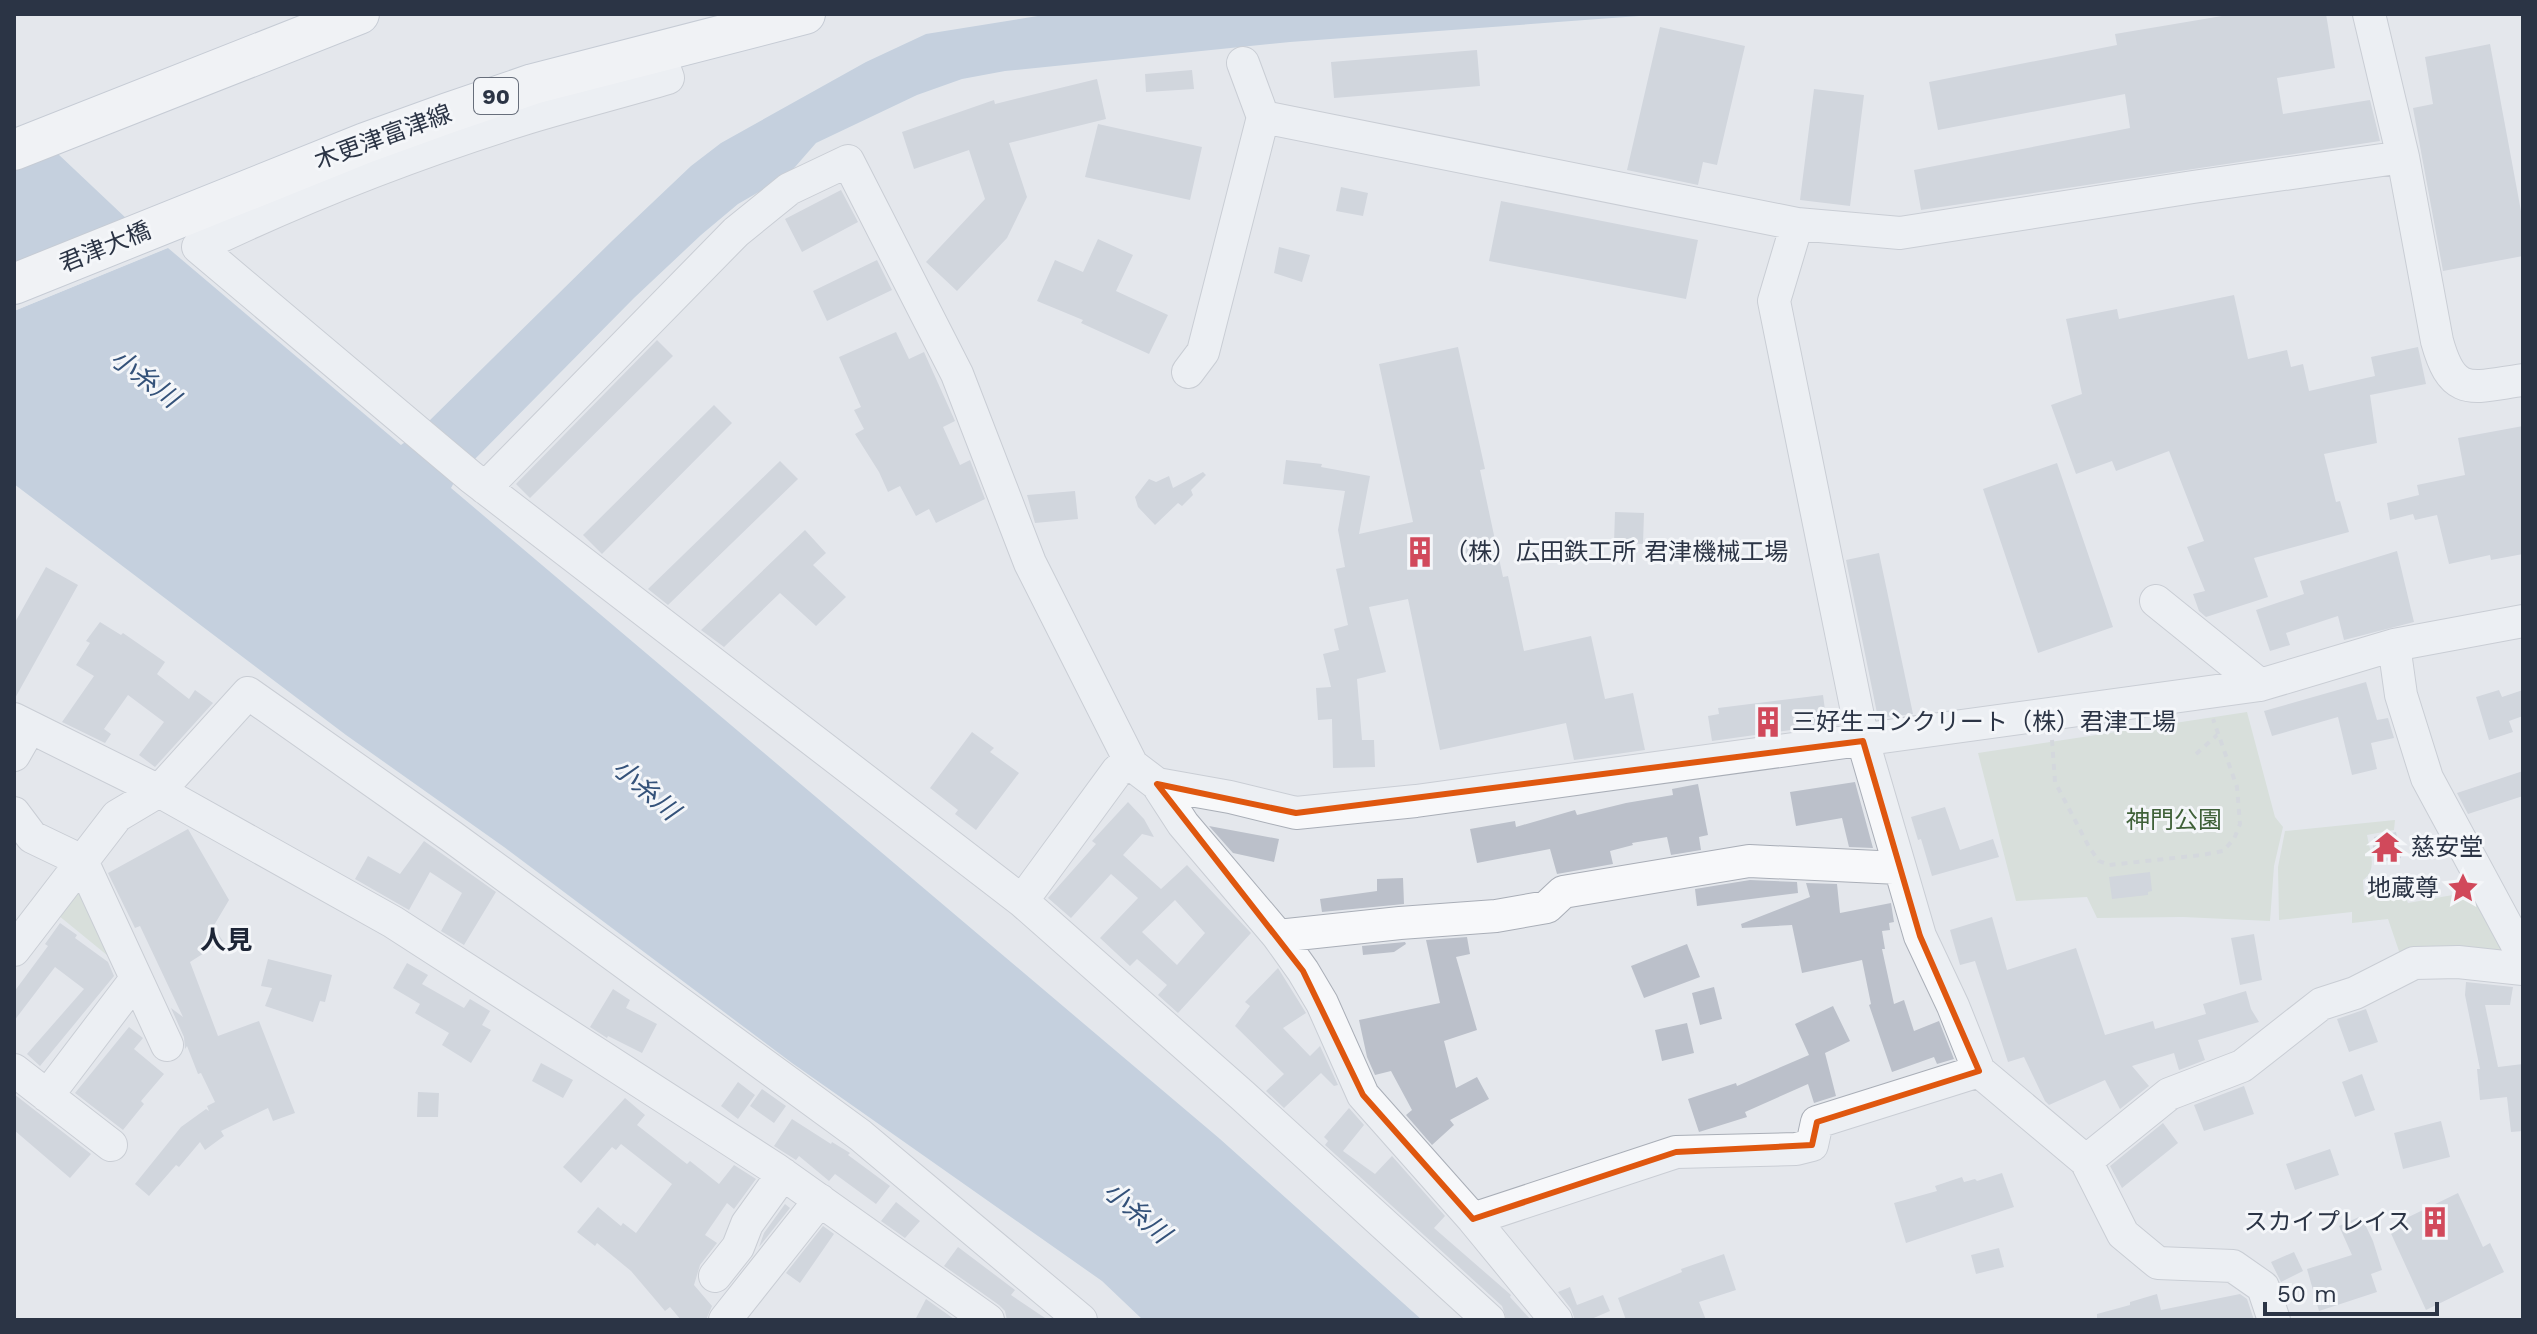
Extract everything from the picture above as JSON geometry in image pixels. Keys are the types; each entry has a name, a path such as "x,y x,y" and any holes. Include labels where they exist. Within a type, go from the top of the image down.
{"main road":[{"path":"14,150 359,14"},
{"name":"木更津富津線","path":"197,209 448,113 533,84 805,14"},
{"name":"君津大橋","path":"14,284 197,209"}],"street":[{"path":"2369,14 2403,157 2444,368 2469,387 2523,380"},
{"path":"658,50 668,78 526,118 390,166 252,221 198,247 478,482 1022,901 1242,1095 1489,1320"},
{"path":"1188,372 1203,352 1263,117 1243,63"},
{"path":"1263,117 1797,224 1900,233 2403,157"},
{"path":"478,482 736,232 789,189 848,161 957,374 1030,563 1144,775 1278,936 1322,1003 1363,1095 1473,1219 1556,1320"},
{"path":"1797,224 1774,301 1863,741 1920,936 1979,1071 2086,1161 2123,1234 2158,1263 2233,1266 2263,1287 2274,1320"},
{"path":"2156,601 2260,685"},
{"path":"1022,901 1118,770 1296,813 1416,801 2260,685 2394,645 2523,621"},
{"path":"2394,645 2401,695 2427,778 2523,956"},
{"path":"14,950 117,816 159,791 248,693 464,846 860,1135 1081,1320"},
{"path":"14,755 22,723 159,791 393,922 783,1174 988,1320"},
{"path":"14,813 32,837 82,861 167,1045"},
{"path":"1278,936 1496,916 1547,907 1563,892 1749,861 1899,868"},
{"path":"2086,1161 2169,1094 2242,1066 2321,1004 2355,993 2414,963 2458,962 2523,969"},
{"path":"47,1096 136,979"},
{"path":"14,1070 111,1145"},
{"path":"1473,1219 1676,1152 1796,1149 1812,1145 1817,1122 1979,1071"},
{"path":"715,1276 738,1247 747,1224 783,1174"},
{"path":"725,1320 820,1200"}],"path":[{"path":"2052,733 2055,782 2099,861 2109,865 2202,855 2223,851 2234,839 2240,824 2237,787 2217,735 2212,709"},
{"path":"2196,754 2217,735"}],"highlighted area":[{"path":"1863,741 1920,936 1979,1071 1817,1122 1812,1145 1676,1152 1473,1219 1363,1095 1303,971 1157,784 1296,813"}],"green space":[{"name":"神門公園","path":"2247,712 2275,817 2283,827 2274,866 2270,921 2183,917 2097,918 2087,897 2016,901 1978,753"},
{"path":"2395,820 2394,830 2367,835 2372,866 2363,880 2364,896 2403,891 2408,903 2475,891 2509,956 2401,957 2388,919 2352,923 2352,912 2279,920 2278,867 2285,831"},
{"path":"81,887 113,960 53,911"}],"water":[{"path":"1050,14 1666,14 1290,42 1005,71 962,79 917,95 816,143 788,175 738,204 634,298 469,465 425,425 613,240 691,166 721,143 866,62 926,34"},
{"path":"57,153 128,220 14,267 14,171"},
{"name":"小糸川","path":"168,248 401,445 412,437 458,475 451,488 1220,1139 1422,1320 1143,1320 1102,1281 792,1063 504,847 346,735 14,484 14,311"}],"pier":[{"path":"166,244 172,246 14,311 14,307"}],"building":[{"path":"2234,14 2326,14 2335,68 2277,78 2283,114 2370,100 2380,141 1921,210 1914,170 2130,128 2125,94 1938,130 1929,82 2117,45 2115,34"},
{"path":"1660,27 1745,46 1717,165 1703,162 1698,185 1627,170"},
{"path":"2490,44 2523,222 2523,256 2443,271 2413,108 2433,104 2425,57"},
{"path":"1477,50 1480,86 1334,98 1331,62"},
{"path":"1192,70 1194,89 1146,92 1145,74"},
{"path":"1097,79 1106,119 1009,143 1027,197 1007,238 957,291 926,262 985,199 969,150 914,169 902,132 994,100 995,104"},
{"path":"1814,89 1864,95 1850,206 1800,200"},
{"path":"1098,124 1202,147 1190,200 1085,177"},
{"path":"1341,187 1368,193 1363,216 1336,211"},
{"path":"841,190 858,222 802,252 785,219"},
{"path":"1501,201 1698,240 1686,299 1489,261"},
{"path":"1098,239 1133,255 1116,291 1168,315 1149,354 1081,323 1083,320 1037,301 1055,260 1083,272"},
{"path":"1279,247 1310,255 1302,282 1274,273"},
{"path":"877,260 892,290 827,321 813,291"},
{"path":"2234,295 2248,359 2287,350 2291,367 2303,364 2309,391 2375,376 2371,357 2418,347 2426,384 2370,395 2377,443 2324,454 2336,502 2340,501 2349,532 2254,558 2268,597 2206,617 2199,611 2193,594 2205,591 2187,547 2204,541 2169,451 2116,471 2112,461 2076,474 2051,405 2082,394 2066,319 2117,309 2119,319"},
{"path":"896,332 909,359 924,352 955,421 943,427 960,465 970,460 985,499 936,523 929,509 916,516 900,486 888,492 855,434 864,429 854,410 861,407 839,357"},
{"path":"657,340 673,356 530,498 516,484"},
{"name":"（株）広田鉄工所 君津機械工場","path":"1458,347 1485,469 1480,470 1503,577 1508,576 1524,651 1591,636 1605,699 1633,693 1645,750 1574,760 1566,723 1440,750 1408,599 1369,607 1386,672 1357,679 1362,740 1374,740 1375,767 1333,768 1332,719 1318,720 1316,688 1331,687 1323,654 1339,650 1334,629 1348,625 1336,569 1345,567 1338,530 1345,491 1283,484 1286,460 1322,464 1321,467 1370,476 1359,534 1413,522 1379,364"},
{"path":"714,405 732,423 602,554 583,535"},
{"path":"2523,426 2523,554 2491,560 2490,555 2449,564 2437,515 2415,520 2413,514 2390,520 2387,503 2419,495 2417,485 2465,475 2458,438"},
{"path":"780,461 798,479 668,605 648,589"},
{"path":"2057,463 2113,627 2038,653 1983,489"},
{"path":"1203,472 1206,475 1191,490 1193,495 1182,506 1178,503 1155,525 1138,507 1135,497 1149,479 1156,482 1169,476 1173,488"},
{"path":"1075,491 1078,519 1035,523 1027,495"},
{"path":"1615,512 1644,513 1643,544 1614,543"},
{"path":"805,530 826,553 813,565 846,597 816,626 780,593 724,647 701,630"},
{"path":"2397,551 2414,622 2344,640 2338,616 2286,633 2290,645 2270,651 2256,610 2304,594 2300,581"},
{"path":"1879,553 1913,714 1878,718 1846,560"},
{"path":"46,567 78,585 14,700 14,624"},
{"path":"100,622 121,635 123,633 165,662 157,674 189,699 195,690 213,703 155,767 139,755 164,722 128,695 104,729 111,734 105,743 62,722 94,676 76,665 90,643 86,641"},
{"path":"2366,682 2377,720 2388,718 2394,738 2371,743 2377,769 2352,775 2338,717 2272,736 2264,711"},
{"path":"2499,690 2502,697 2523,690 2523,716 2509,721 2513,732 2489,740 2476,697"},
{"name":"三好生コンクリート（株）君津工場","path":"1823,695 1827,725 1712,741 1708,716 1719,714 1718,708"},
{"path":"972,732 994,748 990,752 1019,773 976,830 955,814 958,810 930,788"},
{"path":"2523,771 2523,796 2468,814 2457,793"},
{"path":"1855,782 1873,848 1849,847 1842,818 1796,826 1790,792"},
{"path":"1698,784 1708,835 1699,837 1701,850 1671,855 1667,837 1632,843 1610,851 1613,864 1557,874 1550,849 1477,863 1470,829 1515,821 1516,827 1575,810 1577,815 1673,795 1672,789"},
{"path":"1128,802 1144,819 1154,837 1142,834 1123,855 1161,889 1187,865 1251,933 1178,1013 1158,995 1167,985 1137,959 1130,966 1100,938 1138,898 1111,874 1071,918 1048,898 1096,844 1092,841","holes":["1175,900 1205,933 1177,965 1142,932"]},
{"path":"1945,807 1960,850 1993,839 1999,857 1932,876 1911,817"},
{"path":"1209,826 1279,839 1274,862 1233,853"},
{"path":"188,829 229,900 213,927 223,941 190,962 218,1036 259,1021 295,1113 273,1121 268,1108 221,1131 224,1136 205,1150 200,1142 149,1196 135,1184 181,1127 206,1109 209,1111 207,1106 215,1102 201,1073 198,1074 187,1046 185,1049 184,1037 171,1008 183,1017 140,926 135,928 108,873"},
{"path":"2396,832 2401,858 2376,863 2374,837"},
{"path":"424,841 496,892 464,945 441,931 462,893 430,872 409,910 355,879 368,856 400,874"},
{"path":"2150,872 2152,891 2148,895 2112,899 2109,877"},
{"path":"1403,878 1404,904 1322,912 1320,899 1377,891 1377,879"},
{"path":"1750,880 1797,882 1798,893 1697,906 1695,889"},
{"path":"1806,883 1837,884 1840,913 1891,903 1894,922 1889,923 1890,930 1882,931 1885,949 1882,949 1894,1004 1904,1000 1914,1031 1939,1021 1954,1059 1937,1064 1934,1057 1892,1072 1869,1005 1862,960 1802,973 1792,925 1742,928 1741,924 1810,897"},
{"path":"1992,917 2007,970 2076,948 2105,1035 2153,1021 2155,1029 2206,1014 2203,1004 2246,991 2259,1022 2198,1040 2205,1060 2179,1070 2174,1053 2132,1066 2149,1086 2120,1109 2105,1080 2049,1105 2024,1057 2008,1062 1975,961 1960,965 1950,930"},
{"path":"60,923 108,962 114,976 40,1066 27,1054 84,989 55,967 14,1021 14,992 48,946 45,944"},
{"path":"2254,934 2262,980 2240,985 2231,938"},
{"path":"1467,937 1470,954 1456,957 1477,1030 1444,1041 1456,1088 1477,1077 1489,1099 1450,1120 1454,1125 1432,1145 1406,1115 1412,1110 1391,1071 1375,1075 1367,1057 1359,1020 1440,1003 1426,940"},
{"path":"1405,942 1394,952 1363,955 1362,946"},
{"path":"1687,944 1700,977 1644,998 1631,966"},
{"path":"268,959 332,975 325,1002 320,1001 313,1022 265,1006 272,988 261,986"},
{"path":"407,963 428,975 422,984 464,1008 470,999 490,1011 482,1025 491,1030 471,1063 442,1045 449,1033 415,1013 420,1004 393,988"},
{"path":"1278,968 1306,1013 1283,1028 1310,1056 1320,1046 1338,1085 1334,1086 1321,1073 1284,1108 1266,1091 1284,1074 1235,1026 1250,1006 1245,1002"},
{"path":"2466,982 2513,987 2510,1005 2485,1005 2498,1067 2523,1064 2523,1131 2511,1132 2507,1097 2480,1100 2477,1069 2480,1069 2465,995"},
{"path":"1714,987 1722,1019 1700,1025 1692,993"},
{"path":"613,989 630,1000 626,1008 657,1024 642,1053 590,1027"},
{"path":"1833,1006 1850,1041 1825,1053 1836,1096 1814,1103 1808,1084 1745,1112 1747,1117 1699,1132 1688,1099 1736,1083 1737,1086 1809,1055 1795,1024"},
{"path":"2366,1009 2378,1042 2349,1052 2337,1019"},
{"path":"1687,1023 1694,1053 1662,1061 1655,1030"},
{"path":"129,1027 143,1038 134,1049 164,1074 141,1101 144,1104 123,1130 75,1093"},
{"path":"541,1063 573,1080 563,1098 532,1081"},
{"path":"2362,1074 2375,1110 2355,1117 2342,1082"},
{"path":"738,1082 755,1095 738,1119 721,1106"},
{"path":"2244,1086 2254,1114 2204,1131 2194,1105"},
{"path":"762,1089 786,1106 774,1123 750,1106"},
{"path":"418,1092 439,1093 438,1117 417,1117"},
{"path":"14,1094 91,1154 70,1178 14,1130"},
{"path":"625,1098 645,1115 637,1125 687,1164 690,1161 719,1184 734,1165 756,1179 734,1209 727,1203 705,1235 717,1243 700,1265 694,1285 712,1306 706,1320 681,1320 670,1307 665,1311 631,1271 597,1243 595,1246 577,1232 598,1207 621,1226 623,1223 636,1233 672,1184 621,1144 616,1150 612,1147 581,1183 563,1167"},
{"path":"1349,1108 1364,1125 1343,1151 1375,1174 1392,1156 1445,1216 1434,1228 1511,1295 1531,1320 1507,1320 1502,1306 1325,1145 1328,1141 1324,1137"},
{"path":"792,1119 850,1153 848,1155 890,1186 876,1204 835,1174 829,1181 799,1156 796,1160 774,1146"},
{"path":"2441,1121 2450,1157 2403,1169 2394,1133"},
{"path":"2163,1123 2178,1143 2122,1188 2110,1166"},
{"path":"2330,1149 2339,1175 2295,1190 2286,1164"},
{"path":"2002,1173 2014,1207 1906,1243 1894,1203 1937,1191 1935,1186 1962,1177 1964,1182 1977,1181"},
{"path":"2458,1193 2483,1247 2490,1243 2504,1272 2426,1310 2388,1227"},
{"path":"896,1202 920,1221 905,1238 881,1221"},
{"path":"785,1204 790,1208 759,1247 764,1233"},
{"path":"2361,1216 2382,1270 2371,1274 2377,1292 2319,1311 2307,1269 2352,1255 2339,1226"},
{"path":"823,1226 834,1234 800,1283 786,1273"},
{"path":"958,1247 1015,1290 1011,1295 1048,1320 1007,1320 1005,1311 999,1305 944,1266"},
{"path":"1999,1248 2004,1267 1976,1274 1971,1255"},
{"path":"2294,1252 2303,1271 2281,1282 2271,1262"},
{"path":"1724,1254 1736,1290 1699,1302 1706,1320 1626,1320 1618,1298 1682,1272 1681,1269"},
{"path":"1570,1287 1577,1305 1603,1295 1610,1311 1589,1320 1575,1320 1558,1292"},
{"path":"2157,1294 2161,1310 2240,1294 2247,1299 2254,1320 2097,1320 2097,1314"},
{"path":"926,1299 954,1319 954,1320 915,1320"}],"place":[{"name":"（株）広田鉄工所 君津機械工場","path":"1420,552"},
{"name":"三好生コンクリート（株）君津工場","path":"1768,722"},
{"name":"慈安堂","path":"2387,847"},
{"name":"地蔵尊","path":"2463,888"},
{"name":"スカイプレイス","path":"2435,1222"}],"district":[{"name":"人見","path":"226,940"}]}
